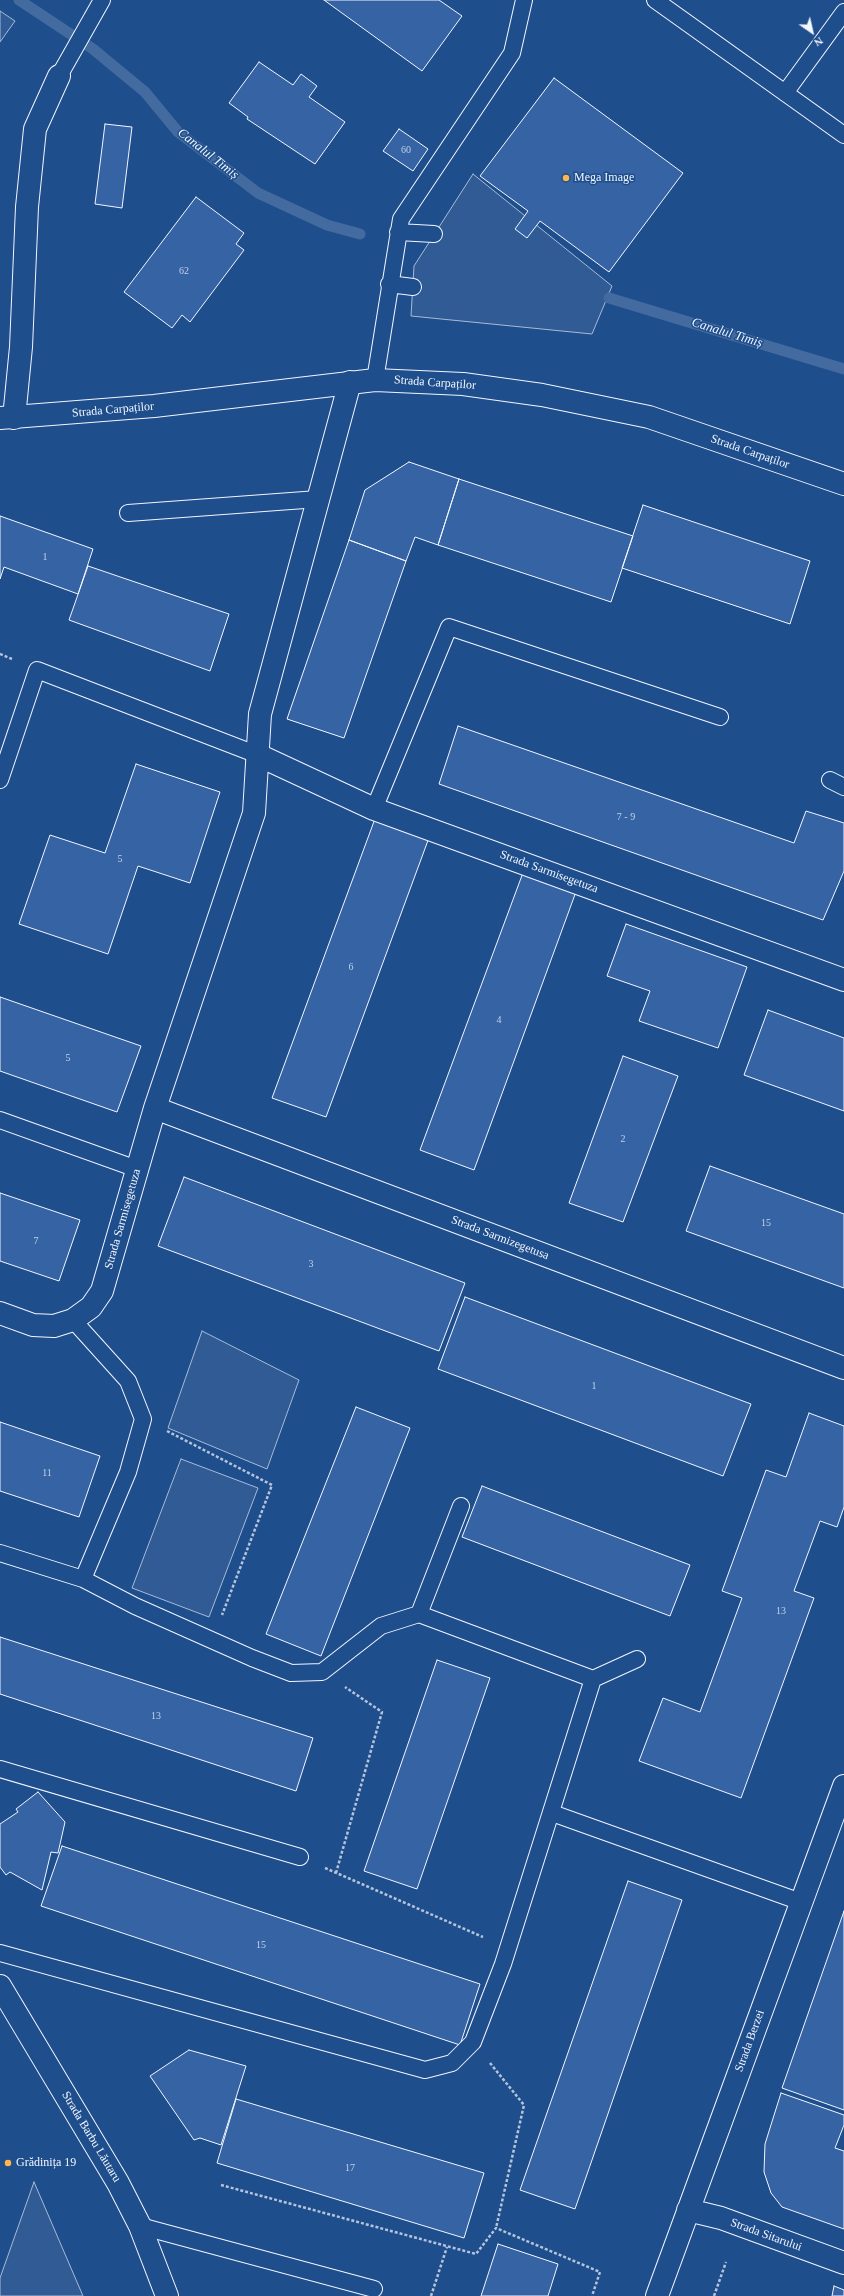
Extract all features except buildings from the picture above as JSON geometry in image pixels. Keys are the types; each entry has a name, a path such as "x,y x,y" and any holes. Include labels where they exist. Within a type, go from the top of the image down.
{"street":[{"name":"Strada Carpaților","path":"59,76 36,129 27,206 21,347 7,418 154,406 375,380 463,384 542,395 649,417 844,484"},
{"name":"Strada Sarmisegetuza","path":"0,1313 33,1325 54,1326 73,1320 91,1307 102,1291 155,1108 254,813 260,714 350,382"},
{"name":"Strada Sarmisegetuza","path":"258,755 374,809 844,980"},
{"name":"Strada Sarmizegetusa","path":"155,1108 844,1368"},
{"name":"Strada Berzei","path":"656,2296 801,1902 842,1796"},
{"name":"Strada Barbu Lăutaru","path":"0,1986 118,2183 140,2226 166,2296"},
{"name":"Strada Sitarului","path":"688,2210 721,2218 844,2263"}],"lane":[{"path":"375,380 389,284 401,219 512,53 524,0"},
{"path":"655,0 844,135"},
{"path":"59,76 98,5"},
{"path":"785,93 844,12"},
{"path":"398,232 434,234"},
{"path":"389,284 413,287"},
{"path":"128,513 318,499"},
{"path":"374,809 449,627 720,717"},
{"path":"0,780 37,670 258,755"},
{"path":"830,780 844,787"},
{"path":"0,1120 138,1169"},
{"path":"73,1320 128,1381 143,1419 128,1472 83,1579"},
{"path":"419,1614 461,1506"},
{"path":"0,1553 83,1579 135,1606 252,1658 291,1673 322,1672 381,1626 419,1614 593,1679 637,1659"},
{"path":"0,1953 425,2070 452,2063 473,2042 507,1948 552,1813 593,1679"},
{"path":"0,1770 300,1856"},
{"path":"552,1813 801,1902"},
{"path":"140,2226 374,2289"}],"path":[{"path":"143,1419 272,1484 212,1640"},
{"path":"322,1672 382,1712 336,1873"},
{"path":"300,1856 507,1948"},
{"path":"221,2184 476,2254 496,2228 524,2105 473,2042"},
{"path":"496,2228 600,2272 592,2296"},
{"path":"431,2296 447,2247"},
{"path":"714,2296 726,2262"}],"shaded area":[{"path":"0,11 15,21 0,42"},
{"path":"473,174 612,286 592,334 411,316 414,266"},
{"path":"202,1331 299,1380 267,1469 168,1428"},
{"path":"181,1459 258,1488 209,1617 132,1588"},
{"path":"34,2182 83,2296 0,2296 0,2278"}],"waterway":[{"name":"Canalul Timiș","path":"19,0 93,49 145,92 178,132 258,193 327,225 360,234"},
{"name":"Canalul Timiș","path":"609,298 844,369"}],"place":[{"name":"Mega Image","path":"566,178"},
{"name":"Grădinița 19","path":"8,2163"}]}
